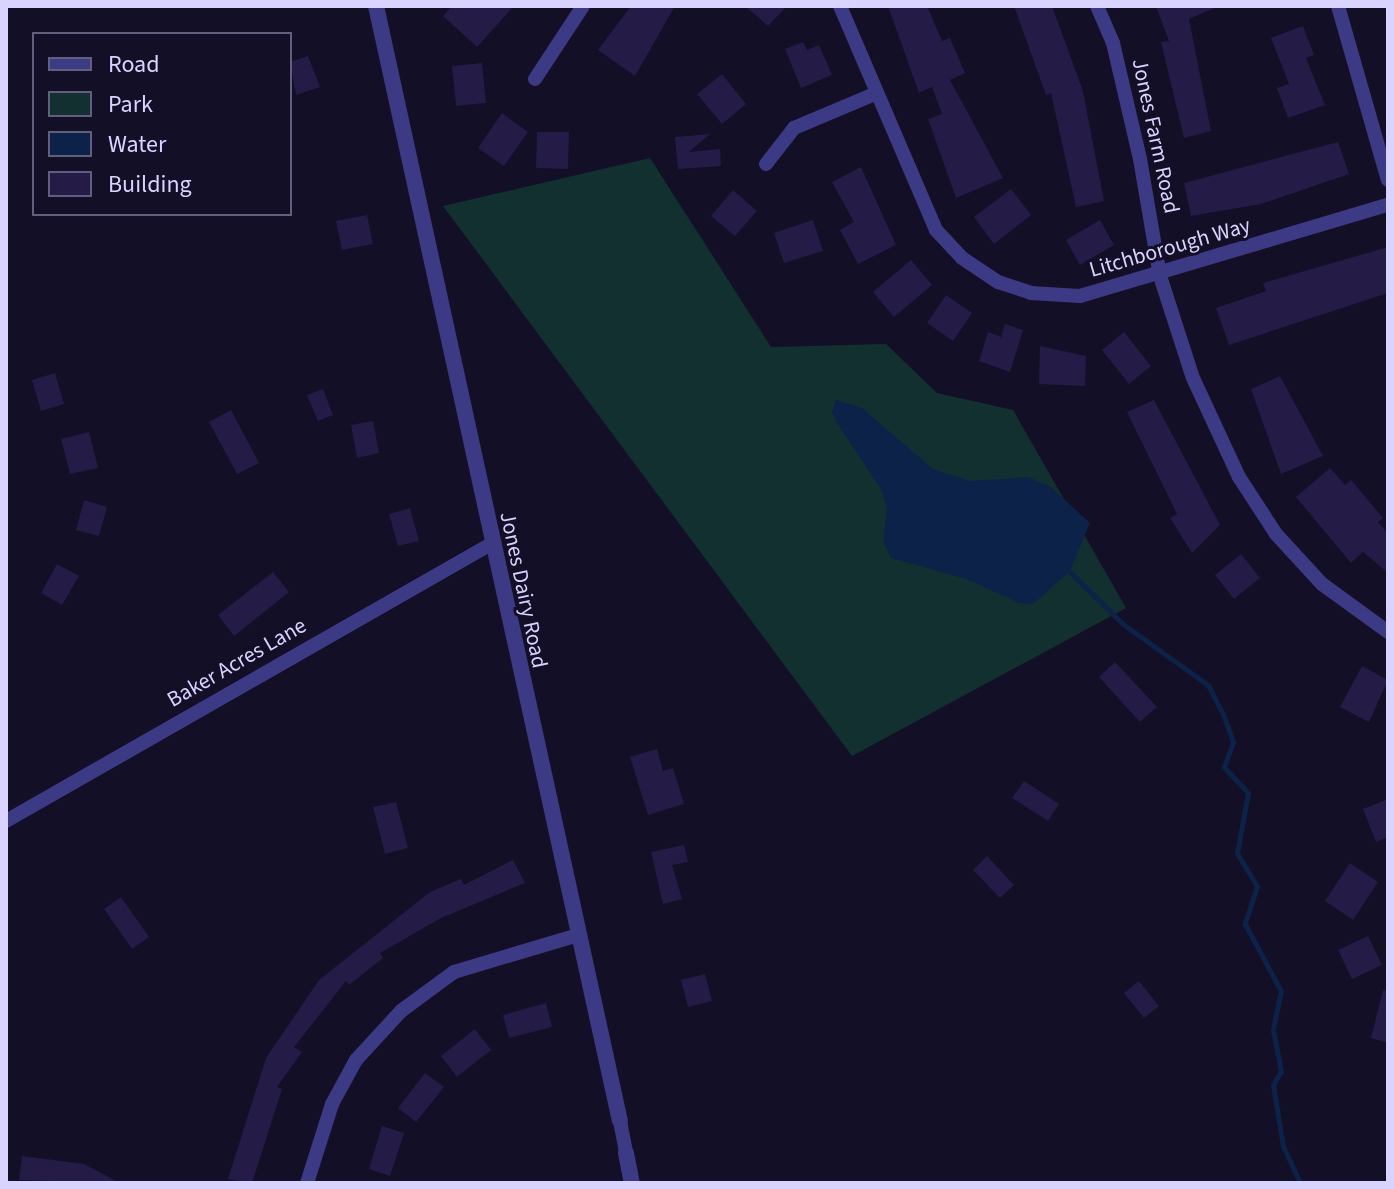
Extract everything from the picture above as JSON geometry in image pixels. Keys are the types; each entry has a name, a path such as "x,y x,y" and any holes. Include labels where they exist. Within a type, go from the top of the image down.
{"street":[{"name":"Jones Dairy Road","path":"376,6 575,936 632,1183"},
{"path":"535,79 583,6"},
{"name":"Litchborough Way","path":"840,6 936,230 962,258 998,282 1031,293 1080,296 1160,276 1388,205"},
{"name":"Jones Farm Road","path":"1097,6 1113,43 1140,159 1160,276 1193,378 1239,477 1276,534 1322,584 1388,632"},
{"path":"1338,6 1388,180"},
{"path":"766,164 794,128 877,93"},
{"name":"Baker Acres Lane","path":"6,821 491,544"},
{"path":"307,1183 332,1104 356,1060 401,1011 454,972 575,936"}],"green space":[{"path":"650,158 771,347 886,344 937,393 1013,410 1126,608 852,756 443,206"}],"water":[{"path":"836,400 862,408 933,469 970,481 1028,477 1051,487 1090,523 1070,571 1033,604 1019,603 966,579 891,558 883,541 887,508 882,491 837,423 832,412"}],"building":[{"path":"452,6 514,6 477,47 443,16"},
{"path":"631,6 675,6 635,76 598,50"},
{"path":"745,6 787,6 768,26"},
{"path":"888,6 927,6 942,41 950,38 965,73 950,80 1003,178 956,198 928,119 942,114 932,87 919,93"},
{"path":"1014,6 1052,6 1083,91 1104,201 1076,207 1051,93 1046,95"},
{"path":"1156,6 1219,6 1189,19 1211,131 1184,138 1161,42 1169,41"},
{"path":"1303,26 1314,55 1306,58 1325,105 1288,118 1277,88 1289,84 1271,38"},
{"path":"803,42 807,50 819,45 832,75 801,88 785,49"},
{"path":"308,56 320,87 296,95 292,61"},
{"path":"482,63 486,103 456,106 452,66"},
{"path":"722,74 746,104 722,124 697,94"},
{"path":"502,113 528,132 504,166 478,148"},
{"path":"537,132 569,132 568,169 536,168"},
{"path":"710,134 689,152 720,149 721,166 678,169 675,137"},
{"path":"1338,142 1349,174 1261,204 1191,216 1184,183"},
{"path":"861,167 896,245 858,264 840,230 854,222 832,182"},
{"path":"1011,189 1031,215 994,244 974,217"},
{"path":"733,190 757,211 735,236 711,216"},
{"path":"367,215 373,244 342,250 336,221"},
{"path":"813,220 823,251 784,263 774,233"},
{"path":"1100,220 1114,245 1080,265 1066,240"},
{"path":"1388,247 1388,293 1229,345 1216,308 1266,291 1263,283"},
{"path":"911,260 932,285 894,317 873,292"},
{"path":"946,295 972,313 953,341 927,323"},
{"path":"1005,324 1023,330 1010,372 979,361 988,332 1001,337"},
{"path":"1124,332 1151,366 1129,384 1102,350"},
{"path":"1040,346 1086,356 1085,386 1039,384"},
{"path":"55,373 64,404 41,411 32,380"},
{"path":"1280,376 1323,456 1281,474 1251,389"},
{"path":"323,389 333,415 318,421 307,395"},
{"path":"1154,400 1220,525 1192,553 1170,518 1177,514 1127,412"},
{"path":"231,410 259,463 237,474 209,422"},
{"path":"373,421 379,453 357,458 351,425"},
{"path":"89,432 98,468 70,474 61,439"},
{"path":"1330,468 1345,485 1351,480 1383,518 1378,522 1388,534 1388,573 1363,552 1351,563 1296,497"},
{"path":"84,500 107,507 99,536 76,530"},
{"path":"410,508 419,541 398,546 389,514"},
{"path":"1241,554 1260,578 1234,599 1215,575"},
{"path":"57,564 79,576 62,605 41,593"},
{"path":"273,572 289,592 234,636 218,615"},
{"path":"1115,662 1157,707 1140,722 1099,677"},
{"path":"1362,666 1388,680 1369,722 1340,707"},
{"path":"657,749 663,771 673,768 684,804 648,815 630,757"},
{"path":"1024,781 1059,804 1048,821 1012,798"},
{"path":"1388,799 1388,837 1376,842 1363,809"},
{"path":"396,802 408,848 385,854 373,807"},
{"path":"684,845 688,862 672,865 682,899 663,904 651,852"},
{"path":"987,856 1014,885 1000,898 973,870"},
{"path":"513,860 525,883 441,918 380,953 383,958 349,985 346,981 294,1047 302,1052 277,1087 282,1089 252,1183 228,1179 266,1058 319,980 430,892 461,879 464,885"},
{"path":"1350,863 1378,882 1353,920 1325,901"},
{"path":"121,897 149,937 132,949 104,909"},
{"path":"1368,936 1382,965 1352,979 1338,950"},
{"path":"705,974 712,1001 688,1007 681,980"},
{"path":"1139,981 1159,1006 1144,1018 1124,993"},
{"path":"1383,990 1388,991 1388,1043 1371,1038"},
{"path":"546,1003 552,1027 509,1038 503,1015"},
{"path":"475,1029 491,1050 457,1077 441,1056"},
{"path":"425,1073 444,1087 416,1122 398,1108"},
{"path":"382,1126 404,1133 390,1176 369,1169"},
{"path":"22,1156 84,1164 120,1183 19,1180"}],"waterway":[{"path":"1066,568 1123,624 1208,685 1223,714 1233,742 1224,767 1248,793 1237,853 1257,886 1245,924 1281,991 1273,1030 1281,1071 1273,1085 1283,1146 1300,1183"}]}
